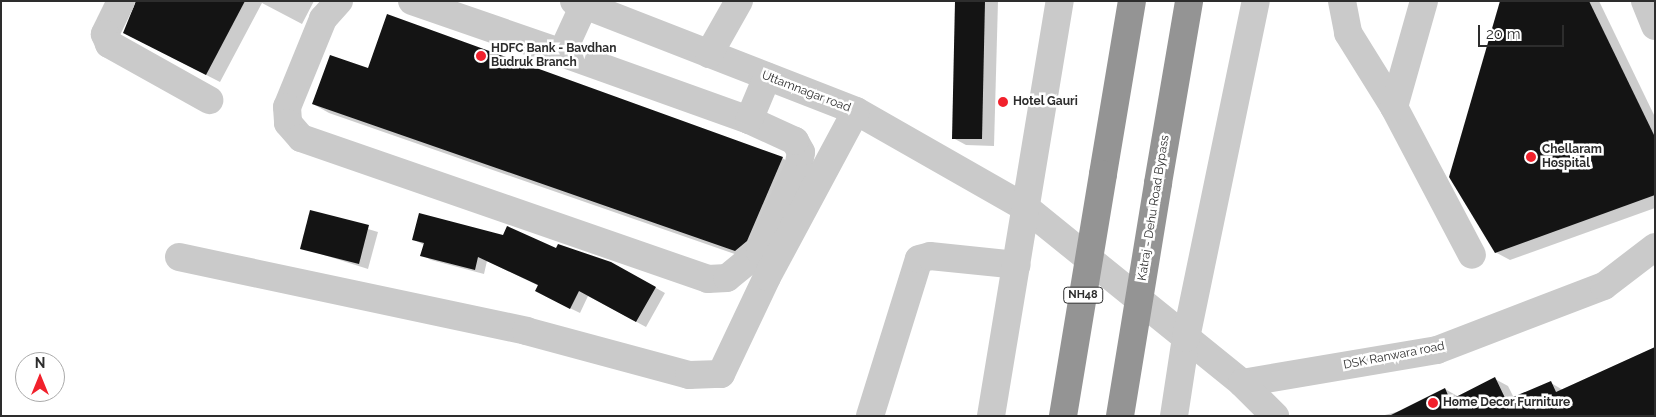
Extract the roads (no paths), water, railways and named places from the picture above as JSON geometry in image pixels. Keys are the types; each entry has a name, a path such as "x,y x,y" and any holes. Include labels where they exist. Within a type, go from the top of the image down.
{"highway":[{"name":"NH48","path":"1063,416 1132,1"},
{"name":"Katraj - Dehu Road Bypass","path":"1120,416 1189,1"}],"street":[{"path":"120,1 105,34 109,44 209,100"},
{"path":"339,1 323,19 286,107 288,123 301,138 708,279 727,278 760,251 798,168 801,152 795,140 748,120 412,1"},
{"path":"709,54 739,1"},
{"path":"991,416 1018,265 1060,1"},
{"path":"1174,416 1186,338 1256,1"},
{"path":"1342,1 1348,33 1394,107 1472,255"},
{"path":"1394,107 1424,1"},
{"path":"1645,1 1655,26"},
{"path":"562,53 577,2"},
{"name":"Uttamnagar road","path":"577,2 856,112 1026,208 1186,338"},
{"path":"748,120 767,77"},
{"path":"179,257 526,330 689,375 721,374 767,277 856,112"},
{"name":"DSK Ranwara road","path":"1242,383 1437,350 1604,286 1655,247"},
{"path":"870,416 919,259 930,256 1018,265"},
{"path":"1186,338 1242,383 1274,416"}],"place":[{"name":"HDFC Bank - Bavdhan Budruk Branch","path":"481,56"},
{"name":"Hotel Gauri","path":"1003,102"},
{"name":"Chellaram Hospital","path":"1531,157"},
{"name":"Home Decor Furniture","path":"1433,403"}]}
